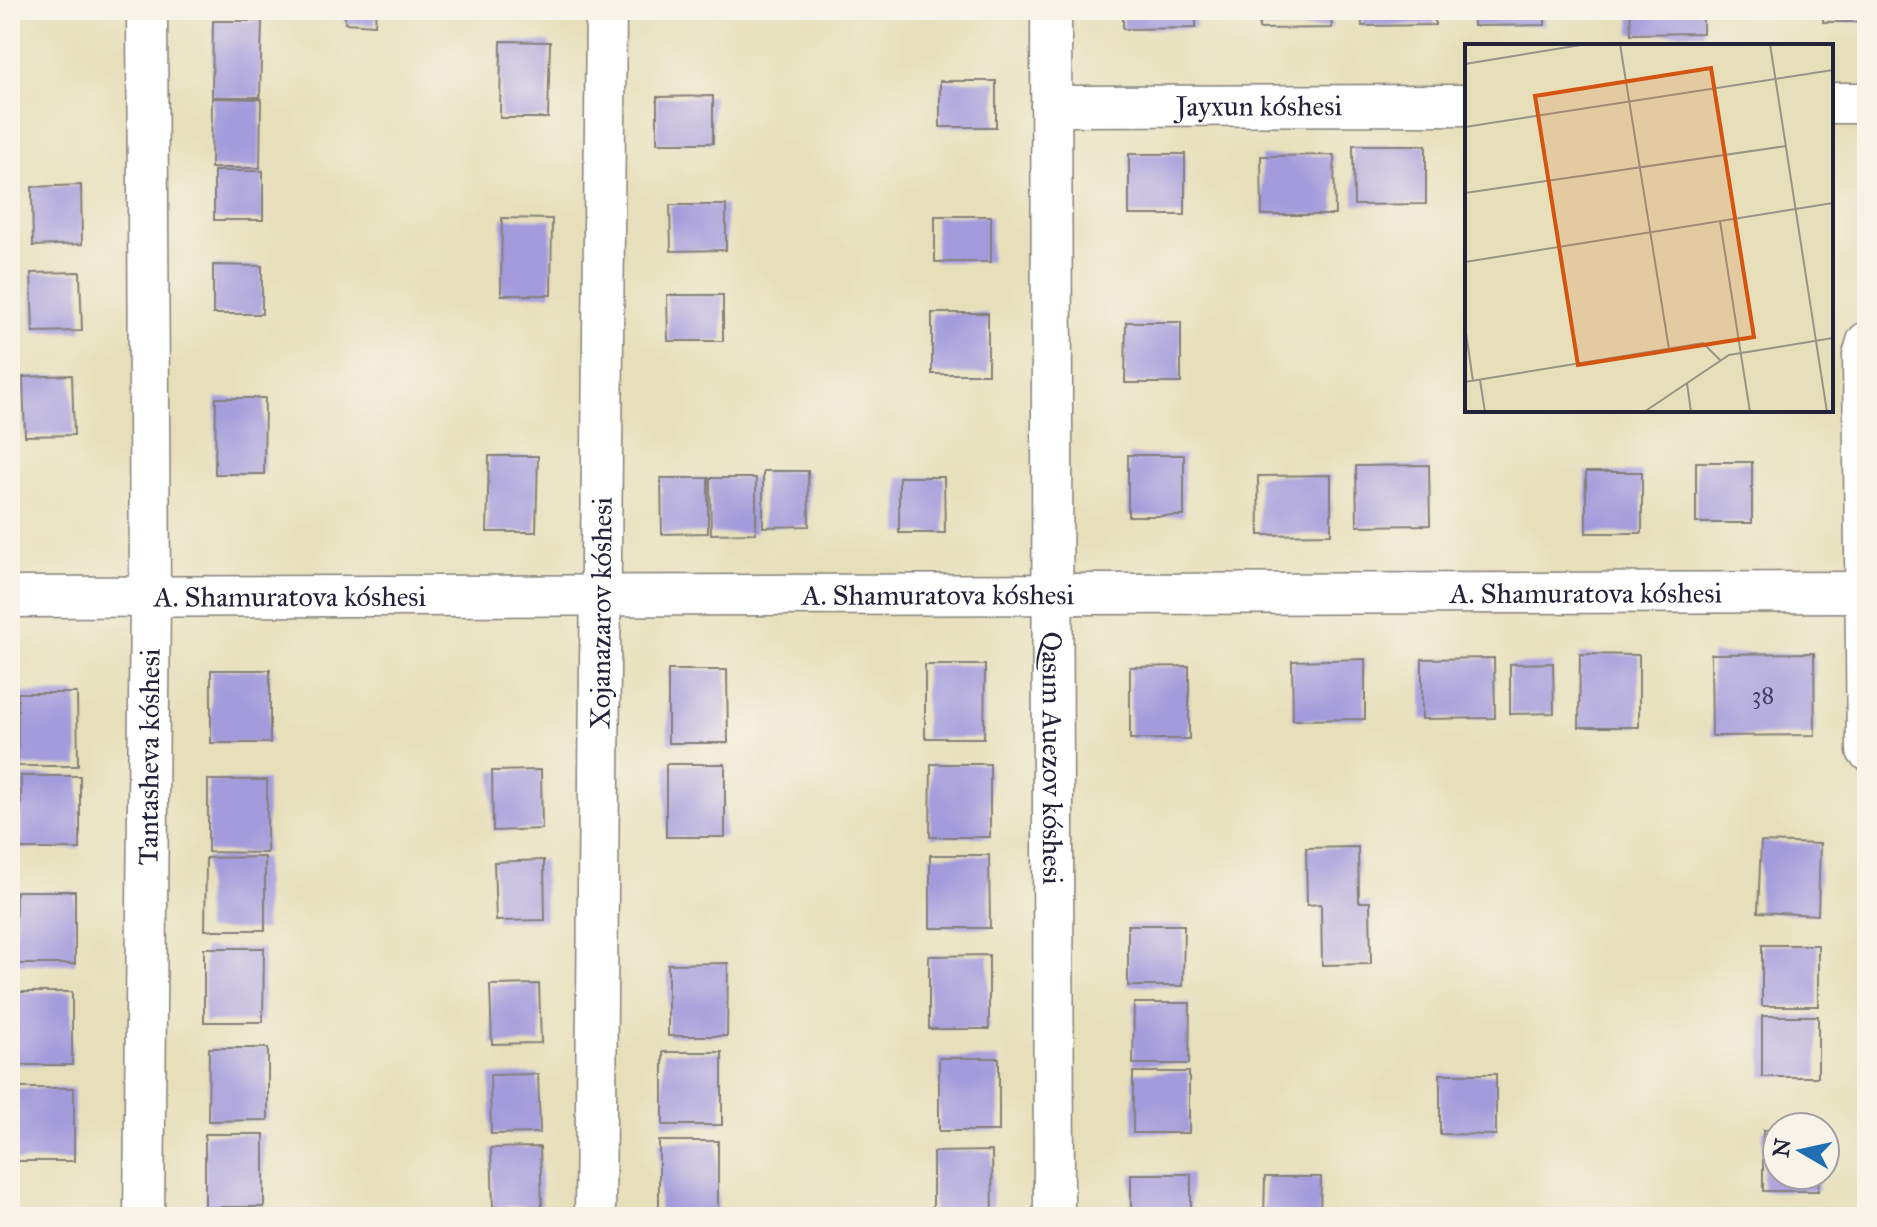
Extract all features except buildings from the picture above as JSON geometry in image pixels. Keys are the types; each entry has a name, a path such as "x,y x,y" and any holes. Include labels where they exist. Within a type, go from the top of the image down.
{"street":[{"name":"Tantasheva kóshesi","path":"144,1217 150,597 147,10"},
{"name":"Xojanazarov kóshesi","path":"595,1217 606,10"},
{"name":"Qasım Auezov kóshesi","path":"1051,10 1054,1217"},
{"path":"1833,103 1867,103"},
{"name":"Jayxun kóshesi","path":"1051,106 1465,105"},
{"path":"1867,342 1863,356 1867,750"},
{"name":"A. Shamuratova kóshesi","path":"10,597 1866,592"}]}
